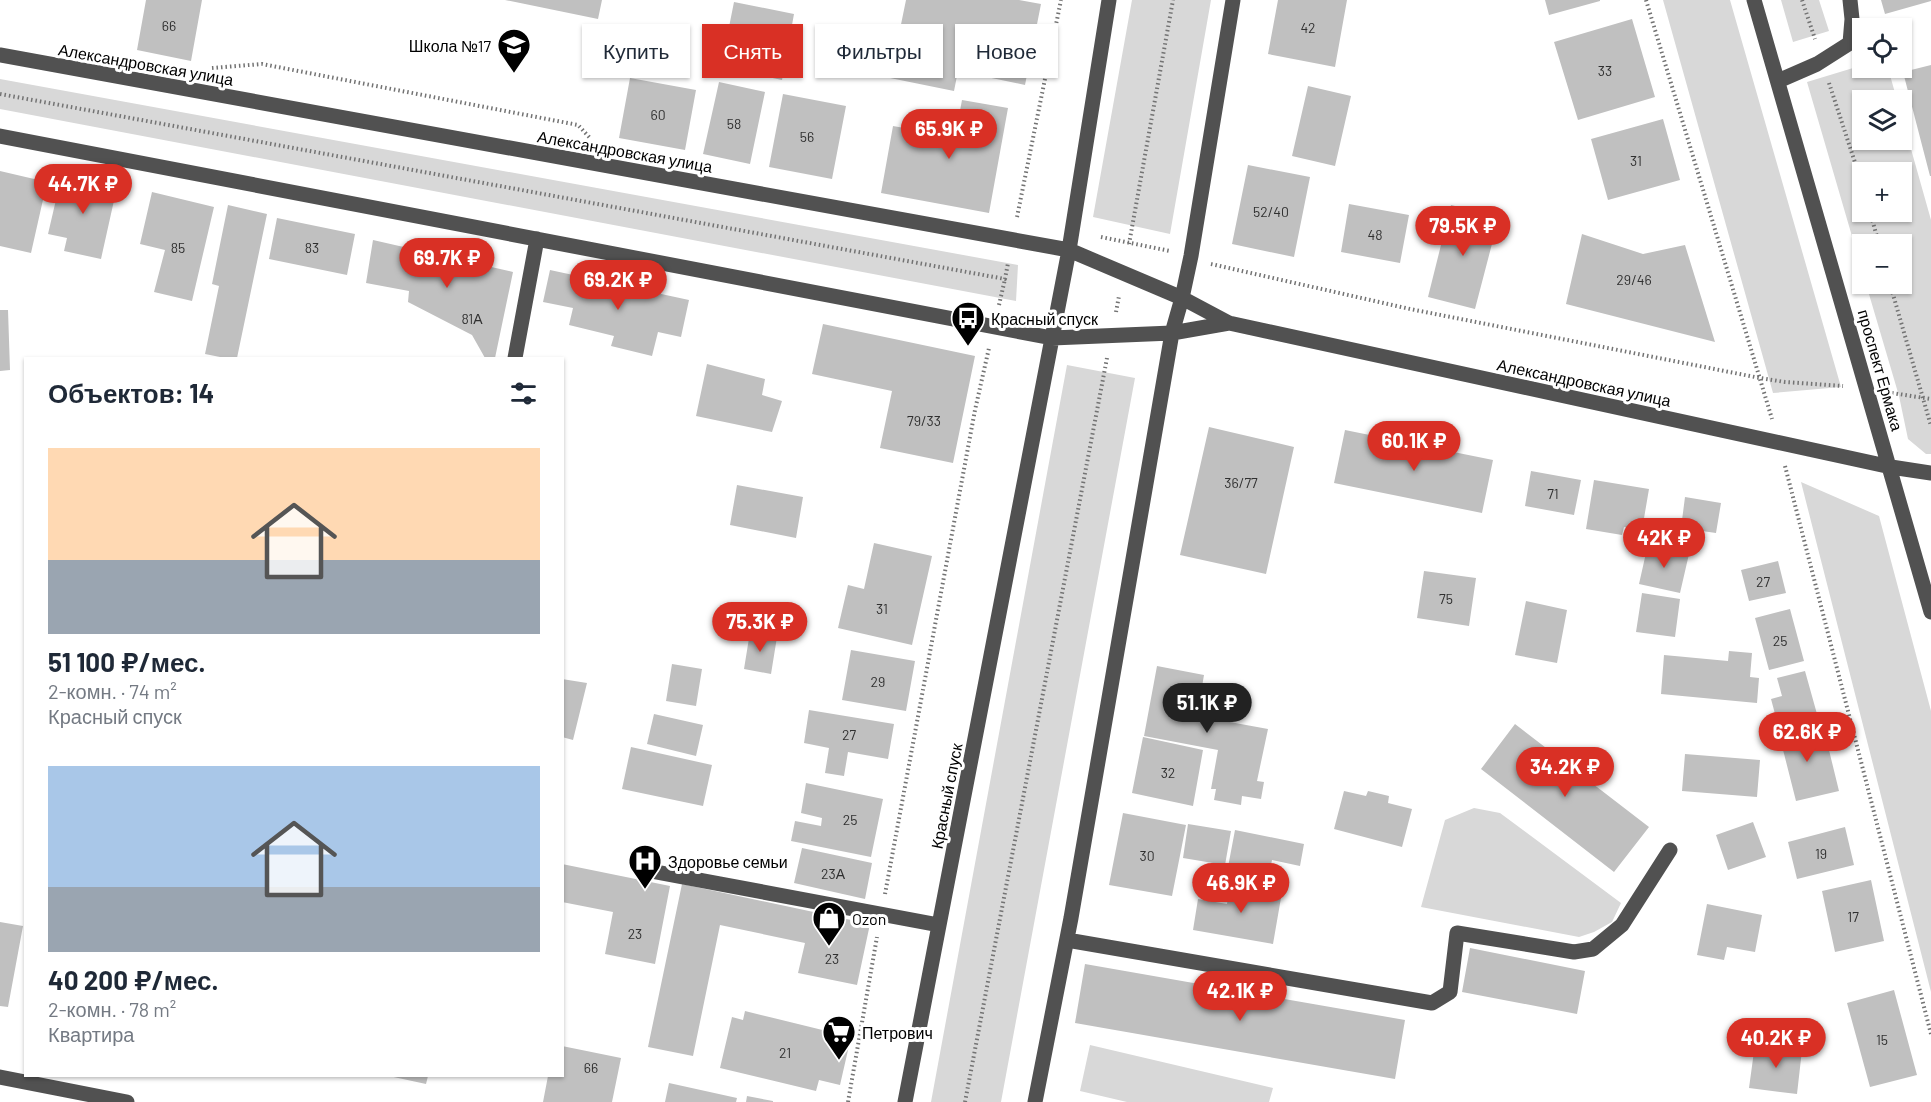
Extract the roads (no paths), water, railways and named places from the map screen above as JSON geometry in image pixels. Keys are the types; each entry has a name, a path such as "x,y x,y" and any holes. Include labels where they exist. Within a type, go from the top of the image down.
{"street":[{"name":"Красный спуск","path":"905,1102 1069,250 1109,0"},
{"path":"1035,1102 1067,940 1172,333 1191,256 1233,0"},
{"name":"проспект Ермака","path":"1754,0 1891,467 1931,612"},
{"path":"1778,81 1822,61 1850,43 1852,19 1850,0"},
{"name":"Александровская улица","path":"0,55 1069,250 1182,298 1229,323 1891,467 1931,473"},
{"name":"Александровская улица","path":"0,136 1052,338 1172,333 1229,323"},
{"path":"515,357 537,239"},
{"path":"1067,940 1432,1004 1450,992 1457,933 1574,952 1593,948 1622,925 1670,850"},
{"path":"640,869 939,925"},
{"path":"0,1077 127,1102"}],"place":[{"name":"Школа №17","path":"514,74"},
{"name":"Красный спуск","path":"968,347"},
{"name":"Здоровье семьи","path":"645,890"},
{"name":"Ozon","path":"829,947"},
{"name":"Петрович","path":"839,1061"}]}
